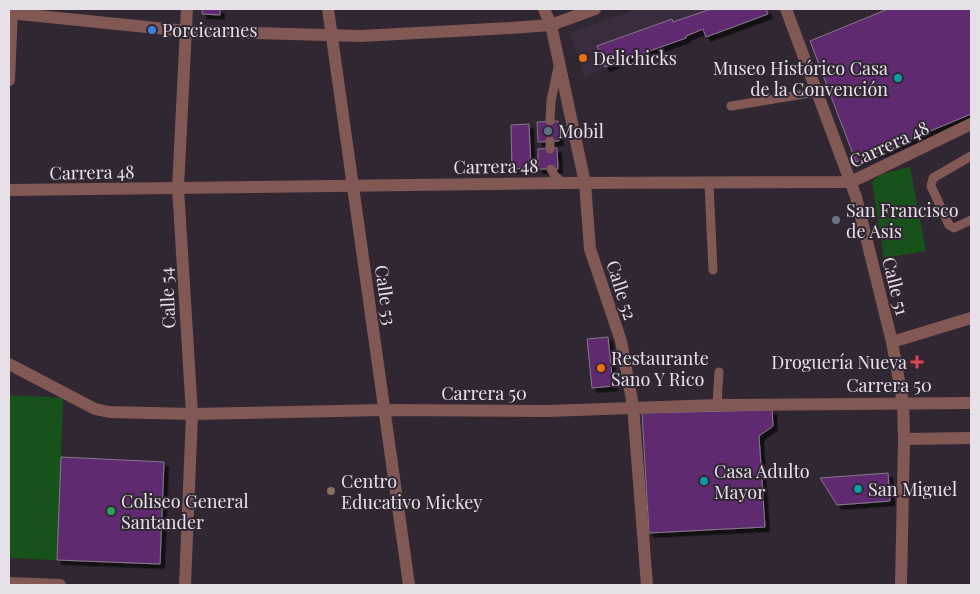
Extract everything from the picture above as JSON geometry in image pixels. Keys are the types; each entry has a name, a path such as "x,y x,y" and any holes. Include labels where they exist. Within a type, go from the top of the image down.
{"street":[{"name":"Calle 54","path":"185,585 192,414 178,188 187,9"},
{"name":"Calle 53","path":"328,9 409,585"},
{"name":"Calle 52","path":"544,9 551,25 585,183 590,249 620,341 632,406 647,585"},
{"path":"9,80 11,12 186,31 332,36 551,25 595,9"},
{"name":"Calle 51","path":"786,9 851,182 892,342 903,403 901,585"},
{"name":"Carrera 48","path":"9,190 563,183 709,184 851,182 971,124"},
{"path":"892,342 971,318"},
{"name":"Carrera 50","path":"9,364 95,409 109,412 192,414 384,410 548,411 632,406 971,402"},
{"path":"904,438 971,438"},
{"path":"9,583 60,585"}],"lane":[{"path":"550,121 551,101 559,63"},
{"path":"731,106 817,92"},
{"path":"971,156 933,178 931,186 950,225 954,228 971,220"},
{"path":"551,170 563,183"},
{"path":"709,184 713,270"},
{"path":"717,405 719,372"}],"shaded area":[{"path":"637,9 766,9 768,14 706,37 703,29 686,36 686,38 605,67 585,77 570,33"}],"green space":[{"path":"910,167 926,251 884,258 872,182 881,174"},
{"path":"9,395 63,398 57,560 9,558"}],"building":[{"path":"202,9 220,9 220,15 202,14"},
{"path":"711,9 766,9 768,14 706,37 703,29 686,36 686,38 605,67 597,46 672,19 673,22"},
{"name":"Museo Histórico Casa de la Convención","path":"888,9 971,9 971,114 856,162 810,41"},
{"name":"Mobil","path":"558,121 559,141 538,142 537,122"},
{"path":"529,124 531,168 512,169 511,125"},
{"name":"Mobil","path":"557,148 558,169 538,169 538,149"},
{"path":"608,337 613,386 592,388 587,339"},
{"name":"Casa Adulto Mayor","path":"772,410 773,426 759,436 765,527 649,533 642,413"},
{"name":"Coliseo General Santander","path":"61,457 164,462 160,564 57,560"},
{"name":"San Miguel","path":"888,473 890,501 837,505 820,478"}],"place":[{"name":"Porcicarnes","path":"152,30"},
{"name":"Delichicks","path":"583,58"},
{"name":"Museo Histórico Casa de la Convención","path":"898,78"},
{"name":"Mobil","path":"548,131"},
{"name":"San Francisco de Asis","path":"836,220"},
{"name":"Droguería Nueva","path":"917,362"},
{"name":"Restaurante Sano Y Rico","path":"601,368"},
{"name":"Casa Adulto Mayor","path":"704,481"},
{"name":"San Miguel","path":"858,489"},
{"name":"Centro Educativo Mickey","path":"331,491"},
{"name":"Coliseo General Santander","path":"111,511"}]}
